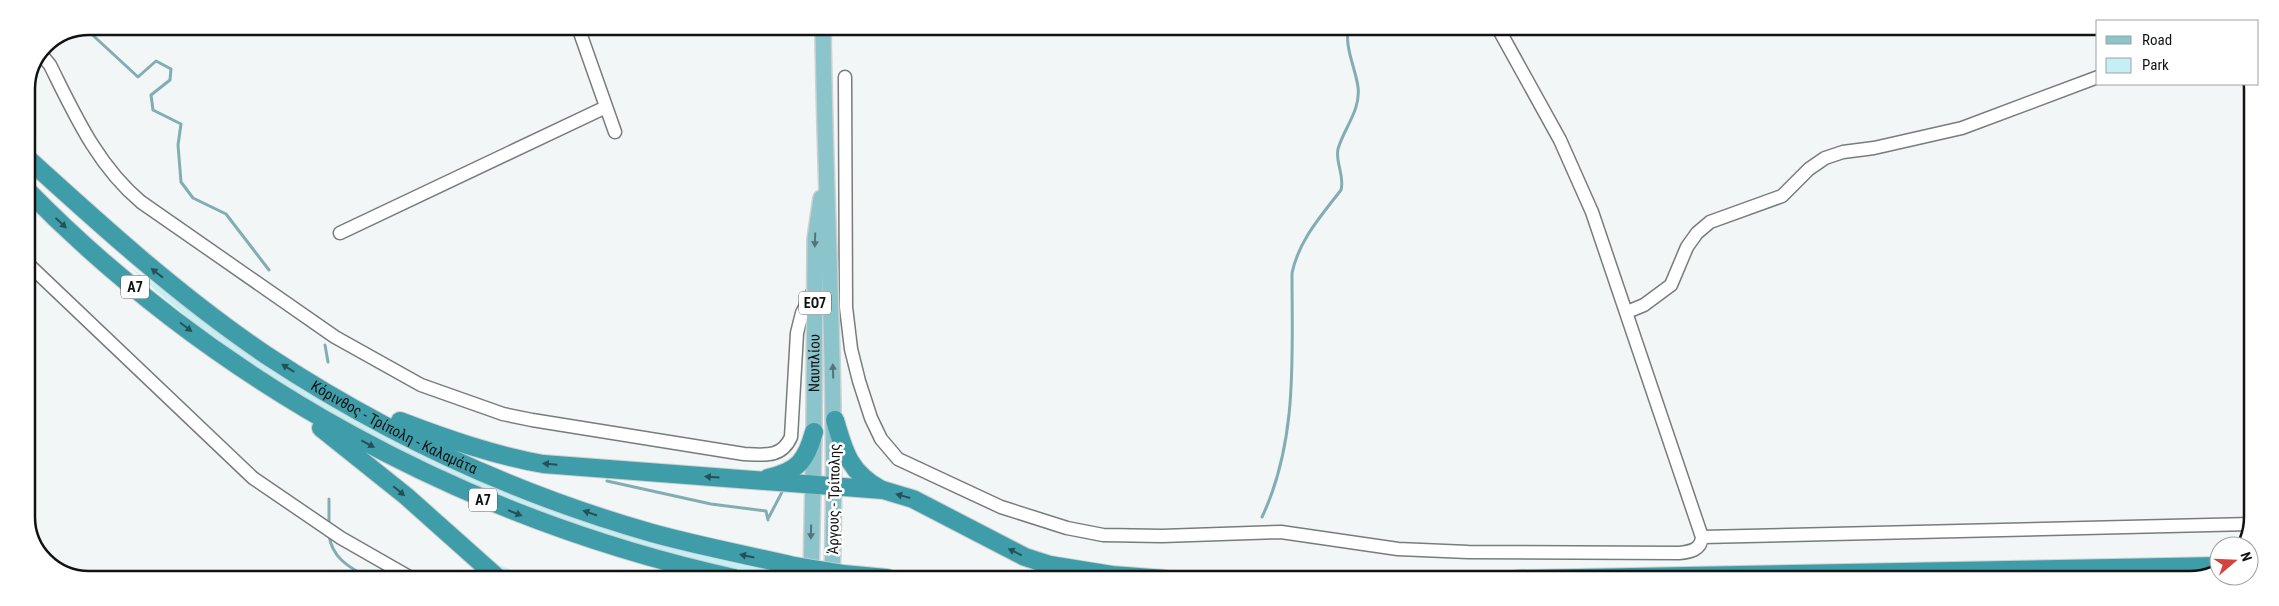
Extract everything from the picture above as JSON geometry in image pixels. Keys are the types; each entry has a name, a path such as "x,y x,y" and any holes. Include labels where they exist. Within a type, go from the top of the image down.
{"highway":[{"name":"Κόρινθος - Τρίπολη - Καλαμάτα","path":"35,165 106,230 179,290 266,355 330,394 464,464 547,498 651,533 816,571"},
{"name":"Κόρινθος - Τρίπολη - Καλαμάτα","path":"35,198 122,277 251,375 363,441 483,500 596,542 705,571"},
{"path":"251,375 362,460 490,571"},
{"path":"330,394 452,441 503,457 543,464 883,490 913,499 1025,557 1050,565 1082,571"},
{"path":"835,420 843,448 852,467 864,479 883,490"},
{"path":"761,480 791,471 799,465 805,458 814,432"},
{"path":"1949,571 2209,566"}],"main road":[{"name":"Ναυπλίου","path":"823,35 825,174 835,420"},
{"name":"Ναυπλίου","path":"814,432 816,225 825,174"},
{"name":"Άργους - Τρίπολης","path":"835,420 838,571"},
{"name":"Άργους - Τρίπολης","path":"811,571 814,432"}],"street":[{"path":"581,35 615,132"},
{"path":"845,77 846,307 851,349 871,418 881,439 898,459 1000,507 1050,524 1103,535 1162,536 1281,532 1398,549 1468,552 1679,553 1695,550 1701,544 1702,537 1592,212 1570,161 1502,35"},
{"path":"44,59 50,65 98,155 127,190 141,202 335,337 422,385 503,414 744,454 776,454 783,450 791,437 797,333 802,313 815,286"},
{"path":"1627,312 1659,296 1670,285 1691,240 1710,222 1782,196 1809,169 1825,158 1843,152 1874,148 1962,128 2096,78"},
{"path":"340,233 606,107"},
{"path":"35,271 253,478 322,526 399,571"},
{"path":"1702,537 2243,524"}],"green space":[{"path":"129,266 227,340 261,363 325,402 390,438 457,470 525,499 595,524 666,546 775,571 742,571 608,536 534,510 460,479 386,444 315,405 248,362 185,316"},
{"path":"486,561 515,571 498,571"}],"waterway":[{"path":"93,35 138,77 156,61 171,69 170,80 151,95 153,110 181,124 178,145 181,182 193,198 226,214 269,270"},
{"path":"1262,517 1274,488 1287,428 1292,367 1292,273 1305,239 1341,190 1342,179 1337,154 1357,103 1357,79 1349,51 1347,35"},
{"path":"325,345 328,362"},
{"path":"607,481 711,504 766,511 768,520"},
{"path":"769,517 782,492"},
{"path":"329,499 329,526"},
{"path":"329,535 338,556 356,571"}]}
